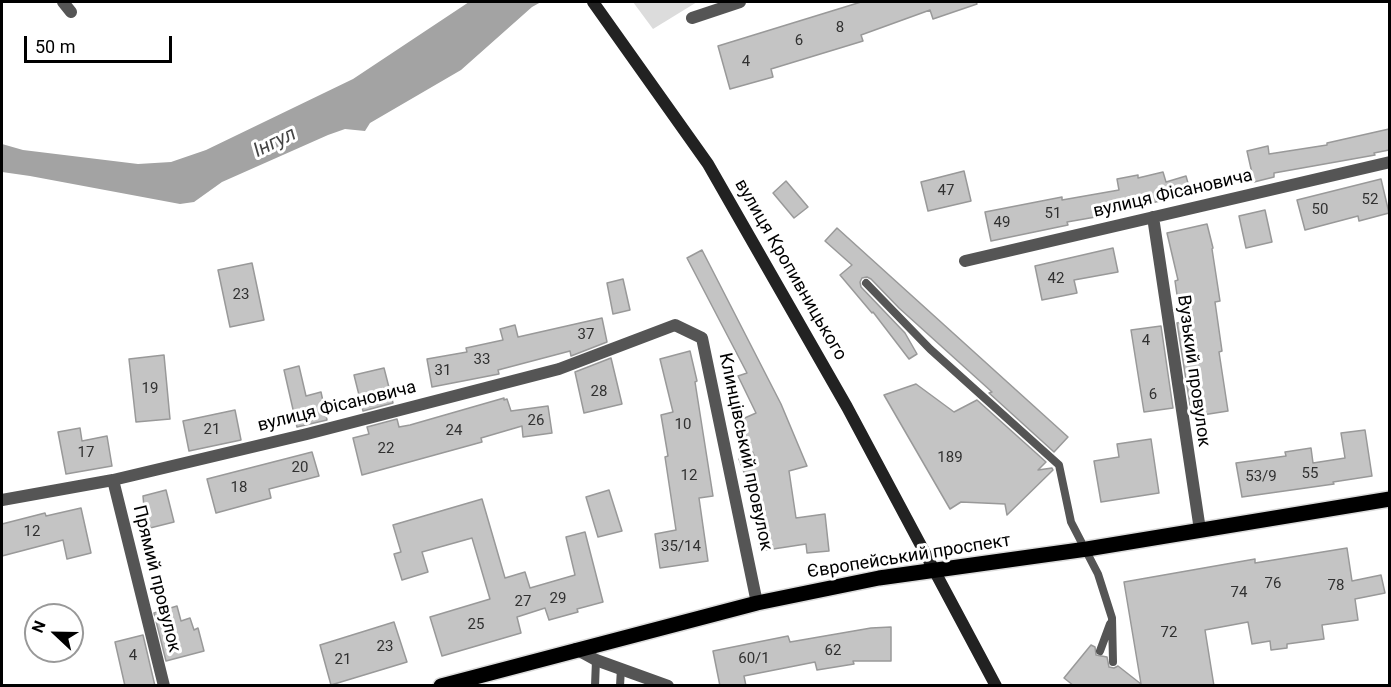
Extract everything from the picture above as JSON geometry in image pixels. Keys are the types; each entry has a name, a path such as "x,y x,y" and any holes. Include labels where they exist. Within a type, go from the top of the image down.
{"main road":[{"name":"вулиця Кропивницького","path":"593,2 708,164 847,407 996,686"},
{"name":"Європейський проспект","path":"441,686 757,603 879,578 1087,549 1389,499"}],"street":[{"path":"63,2 71,12"},
{"path":"692,18 740,2"},
{"name":"вулиця Фісановича","path":"965,261 1389,162"},
{"name":"Вузький провулок","path":"1153,217 1200,530"},
{"name":"вулиця Фісановича","path":"2,500 113,480 308,434 559,369 675,325"},
{"name":"Клинцівський провулок","path":"675,325 702,338 757,603"},
{"name":"Прямий провулок","path":"113,480 164,686"},
{"path":"576,649 596,660 668,686"}],"lane":[{"path":"866,283 930,349 1059,465 1071,522 1098,574 1112,618 1113,662"},
{"path":"1100,651 1112,618"},
{"path":"595,686 596,660"},
{"path":"620,686 621,668"}],"shaded area":[{"path":"633,2 697,2 653,29"}],"water":[{"name":"Інгул","path":"469,2 541,2 532,7 461,70 370,123 365,131 345,129 328,135 222,182 194,202 180,204 2,172 2,144 23,150 138,164 171,162 206,150 353,79"}],"building":[{"path":"861,2 976,2 977,4 933,19 930,10 861,35 863,41 771,69 773,77 730,89 718,46"},
{"path":"1389,129 1389,150 1374,153 1375,155 1274,173 1274,177 1254,182 1247,151 1268,146 1269,154 1327,145 1327,143"},
{"path":"964,171 971,201 928,211 921,182"},
{"path":"1163,172 1166,182 1186,176 1191,194 1107,213 1107,215 1067,222 1068,225 991,241 985,212 1062,197 1062,200 1119,190 1117,179 1138,175 1138,178"},
{"path":"1381,179 1389,213 1359,221 1358,216 1305,230 1297,200"},
{"path":"786,181 808,207 794,218 773,193"},
{"path":"1265,210 1272,242 1246,248 1239,216"},
{"path":"1207,224 1213,248 1220,301 1215,302 1222,351 1219,352 1228,411 1196,416 1195,405 1190,405 1177,323 1181,322 1175,281 1178,280 1167,233"},
{"path":"837,228 1068,437 1054,452 899,308 871,279 862,278 861,287 905,333 917,354 909,359 873,312 840,275 852,265 825,241"},
{"path":"1113,248 1118,272 1074,280 1077,293 1042,300 1035,266"},
{"path":"702,250 781,404 807,466 789,471 796,518 825,514 829,551 807,553 806,544 760,551 751,491 739,459 754,455 738,421 756,413 738,376 747,373 687,258"},
{"path":"252,263 264,320 230,327 218,270"},
{"path":"623,279 630,310 613,314 607,283"},
{"path":"602,318 607,342 571,356 570,351 498,370 499,374 432,387 427,359 467,352 466,348 503,340 500,329 515,325 518,337"},
{"path":"1161,326 1173,408 1144,412 1131,330"},
{"path":"690,351 697,381 695,382 713,496 699,498 708,561 660,568 655,534 676,530 661,415 673,412 660,359"},
{"path":"164,355 170,419 136,422 129,359"},
{"path":"611,358 622,404 584,413 575,372"},
{"path":"299,366 306,396 321,392 327,420 297,427 284,370"},
{"path":"384,368 393,403 363,411 354,375"},
{"path":"916,384 954,412 977,400 1046,462 1038,470 1052,468 1053,470 1007,515 1005,504 961,502 950,509 884,395"},
{"path":"504,398 504,400 507,399 511,411 548,406 552,433 523,437 522,426 481,438 482,442 362,475 353,438 369,434 367,427 397,419 399,427 410,425"},
{"path":"235,410 241,440 189,451 183,421"},
{"path":"80,428 82,441 107,436 112,466 66,474 58,432"},
{"path":"1365,430 1372,476 1333,482 1334,484 1242,497 1236,463 1286,456 1285,452 1311,448 1313,463 1345,458 1341,433"},
{"path":"1151,439 1159,493 1101,502 1094,461 1119,457 1117,444"},
{"path":"312,452 319,476 269,489 271,498 216,513 207,479"},
{"path":"166,490 174,522 146,529 143,496"},
{"path":"609,490 622,531 598,537 586,497"},
{"path":"482,499 505,578 525,572 530,588 575,575 566,537 585,532 603,602 549,620 545,608 517,617 521,633 442,656 430,617 490,599 472,538 422,552 428,572 402,580 394,554 401,552 393,525"},
{"path":"81,508 91,553 67,559 63,540 2,556 2,524 45,513 46,516"},
{"path":"1347,548 1352,581 1381,575 1385,593 1355,599 1358,620 1322,625 1324,639 1287,644 1287,648 1271,650 1270,641 1252,644 1248,622 1205,630 1214,686 1074,686 1064,678 1091,645 1095,647 1096,655 1107,657 1109,667 1118,666 1141,684 1124,582 1255,559 1255,563"},
{"path":"177,606 181,621 190,618 194,630 198,628 204,651 166,661 154,613"},
{"path":"394,622 407,662 331,685 320,645"},
{"path":"891,627 891,661 853,661 854,664 817,670 815,662 744,676 746,686 720,686 713,651 788,636 790,642 871,628"},
{"path":"143,635 155,686 125,686 115,642"}]}
